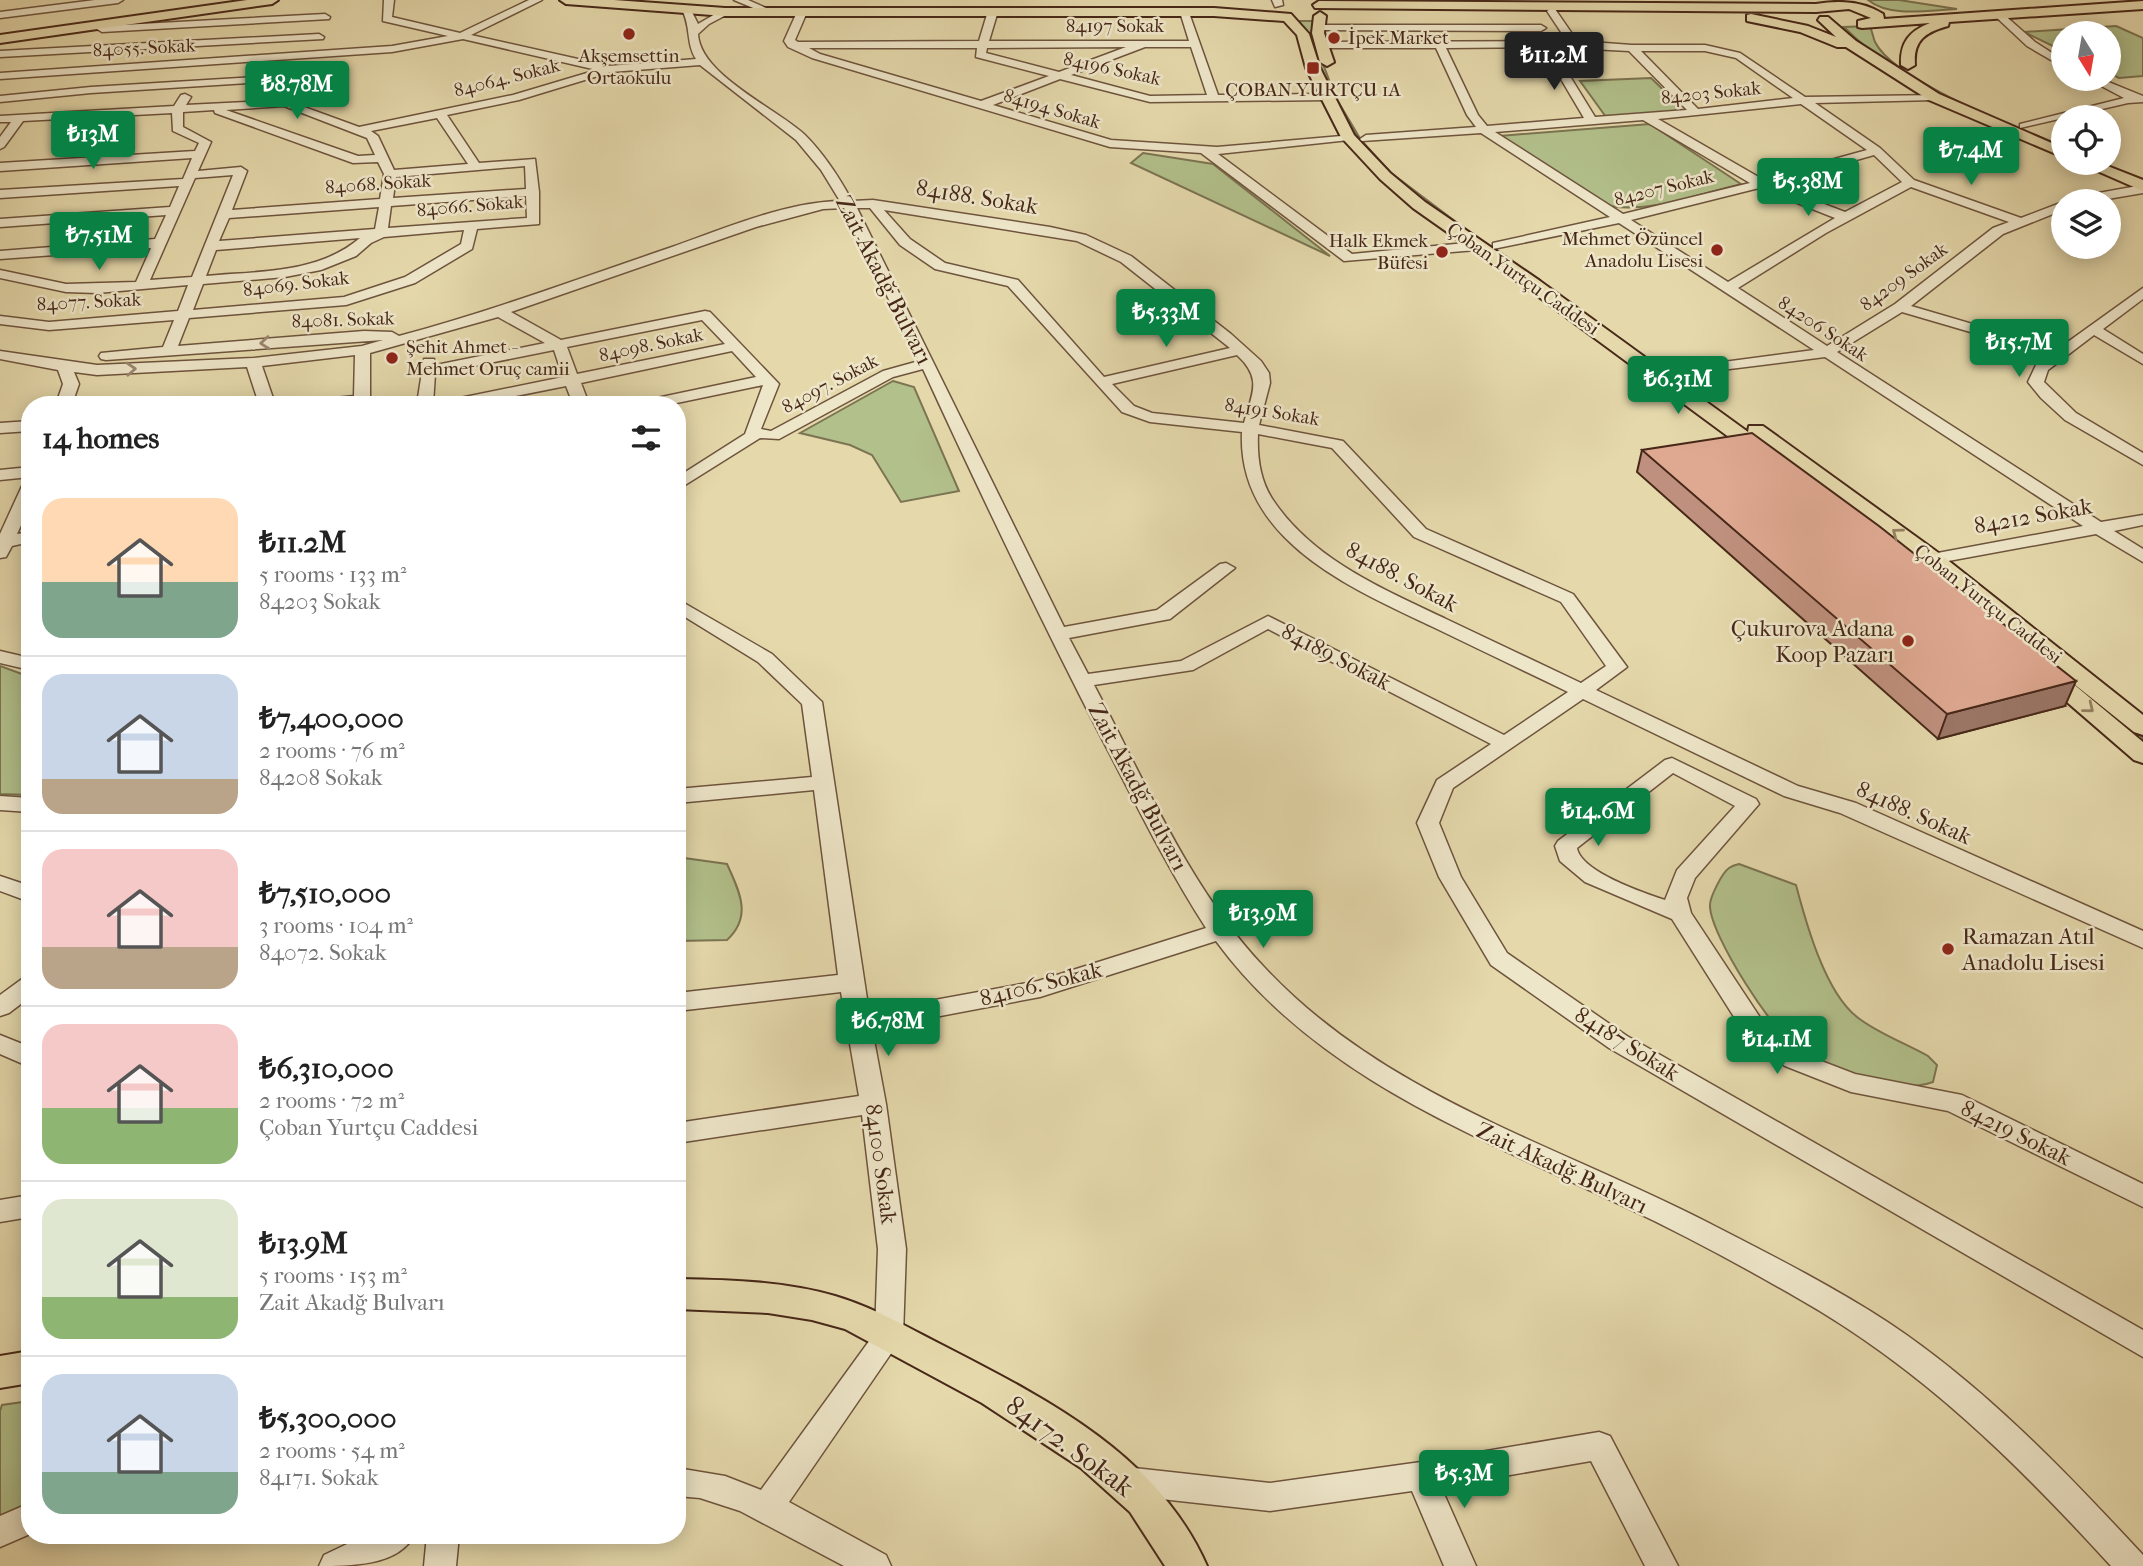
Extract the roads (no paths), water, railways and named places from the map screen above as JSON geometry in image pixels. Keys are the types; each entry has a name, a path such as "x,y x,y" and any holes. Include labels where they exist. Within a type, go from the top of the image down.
{"main road":[{"path":"0,37 235,0"},
{"path":"0,37 97,26 272,0"},
{"path":"566,0 725,12 986,7 1302,12 1579,4 1730,8 1814,4 1868,10 2143,5"},
{"path":"617,0 761,8 986,7 1302,12 1398,4 1542,6 1673,12 1746,17 1794,27 1833,40 1884,66"},
{"path":"1730,8 1783,0"},
{"path":"1948,6 1996,8 2130,0"},
{"path":"1814,4 1812,14 1824,20 1851,44 1934,97 2051,148"},
{"path":"1996,8 1920,30 1910,38 1903,60 1956,96 2051,137"},
{"path":"1673,12 1734,12 1855,24 1868,10"},
{"path":"1868,10 1884,38"},
{"name":"Çoban Yurtçu Caddesi","path":"1302,12 1303,34 1314,68 1328,97 1358,138 1410,183 1678,373 1932,559 2143,727"},
{"name":"Çoban Yurtçu Caddesi","path":"1302,12 1366,157 1411,198 1830,503 2020,652 2143,755"},
{"path":"2121,165 2143,174"},
{"path":"2115,175 2143,187"},
{"name":"84172. Sokak","path":"686,1294 790,1298 826,1307 857,1318 1037,1415 1125,1481 1156,1514 1187,1566"},
{"path":"0,1371 21,1368"}],"street":[{"path":"0,15 118,0"},
{"path":"388,0 387,19 610,69"},
{"path":"459,37 537,0"},
{"path":"739,0 761,8"},
{"path":"1542,6 1574,44"},
{"path":"984,44 986,7"},
{"path":"1996,8 2031,44 2051,56"},
{"path":"687,10 693,18 694,46 702,62"},
{"path":"46,11 62,27"},
{"path":"695,32 705,22 725,12"},
{"path":"802,12 789,41 792,45 901,43"},
{"path":"1185,12 1213,98"},
{"path":"1302,12 1541,27"},
{"path":"1302,12 1439,44 1705,48 1740,55 1876,152 1910,183 2020,222"},
{"path":"97,26 102,29 220,24 327,13 312,56"},
{"path":"141,286 205,142 177,129 178,109 205,62 220,24"},
{"path":"0,54 319,37"},
{"name":"84055. Sokak","path":"0,76 392,50 459,37"},
{"path":"821,58 847,49 901,43"},
{"name":"84197 Sokak","path":"901,43 1196,44"},
{"name":"84196 Sokak","path":"984,44 980,55 1150,99 1328,97"},
{"name":"84197 Sokak","path":"1061,77 1144,44 1196,44"},
{"path":"1439,44 1473,116 1484,130"},
{"path":"1545,44 1592,121"},
{"name":"84194 Sokak","path":"792,45 821,58 1110,143 1204,150 1358,138"},
{"path":"1632,48 1695,112"},
{"path":"38,72 52,53"},
{"path":"319,88 331,55"},
{"name":"84064. Sokak","path":"361,130 514,98 610,69 702,62"},
{"name":"Zait Akadğ Bulvarı","path":"702,62 800,138 815,153 846,203 928,363 999,516 1198,903 1253,971 1298,1018 1414,1095 1503,1142 1685,1224 1812,1292 1880,1333 1957,1391 2046,1472 2132,1566"},
{"path":"91,90 103,68"},
{"path":"0,99 91,90 324,76"},
{"path":"979,106 1061,77"},
{"path":"2120,91 2141,100"},
{"path":"44,116 46,94"},
{"name":"84203 Sokak","path":"1358,138 1646,117 1805,100 1934,97"},
{"path":"2024,126 2141,100"},
{"path":"0,119 285,103 312,106 372,136 390,174 381,233 366,240 351,253 321,266 285,274 141,286 66,288 0,274"},
{"path":"208,107 356,160 383,158"},
{"path":"440,114 476,167"},
{"path":"1646,117 1761,184 1845,218"},
{"path":"1,142 19,118"},
{"name":"84206 Sokak","path":"1484,130 2143,557"},
{"path":"1204,150 1349,258 1476,246"},
{"name":"84207 Sokak","path":"1498,246 1761,184 1876,152"},
{"path":"0,167 200,154"},
{"path":"115,230 152,157"},
{"name":"84066. Sokak","path":"211,246 534,221 531,162 390,174"},
{"path":"0,194 138,185 241,171 169,351"},
{"path":"1727,289 1845,218 1910,183"},
{"path":"2121,192 2143,187"},
{"name":"84068. Sokak","path":"226,214 533,192"},
{"name":"84188. Sokak","path":"406,336 500,312 751,223 804,208 846,203 873,204 1050,231 1107,249 1126,259 1240,350 1261,373 1262,383 1250,428 1249,453 1254,479 1264,501 1288,530 1356,583 1791,791 1848,807 2143,940"},
{"name":"84191 Sokak","path":"873,204 905,242 940,266 1013,283 1101,382 1128,408 1150,417 1250,428 1337,444 1420,533 1567,598 1617,667 1581,691"},
{"name":"84209 Sokak","path":"1678,373 1825,353 1900,307 1998,231 2051,210"},
{"path":"0,255 115,230 174,211"},
{"path":"0,223 115,230 159,243"},
{"name":"84069. Sokak","path":"181,316 346,301 410,280 442,263 467,246 471,226"},
{"path":"0,286 19,278"},
{"path":"2143,292 2041,368 2036,382 2044,394 2067,414 2143,460"},
{"path":"1900,307 2060,354"},
{"path":"500,312 559,345 579,396"},
{"name":"84077. Sokak","path":"0,320 49,326 181,316"},
{"name":"84097. Sokak","path":"559,345 705,316 771,384 752,432 773,436 888,374 928,363"},
{"path":"2094,329 2143,360"},
{"name":"84081. Sokak","path":"63,364 105,356 365,335 406,336"},
{"name":"84081. Sokak","path":"63,364 97,370 253,362 363,350 406,336"},
{"path":"426,396 429,366 559,345"},
{"name":"84098. Sokak","path":"495,396 736,346"},
{"path":"362,396 363,350"},
{"path":"1101,382 1240,350"},
{"path":"0,355 38,363 63,364 71,384 67,396"},
{"path":"253,362 260,396"},
{"path":"686,397 766,379"},
{"path":"0,428 21,427"},
{"path":"686,479 757,433"},
{"path":"0,475 21,473"},
{"path":"2,546 21,505"},
{"name":"84212 Sokak","path":"1932,559 2143,520"},
{"path":"2,546 21,540"},
{"path":"1059,634 1163,615 1226,568"},
{"name":"84100 Sokak","path":"686,610 765,658 812,702 851,982 873,1104 892,1249 889,1336"},
{"name":"84189 Sokak","path":"1082,681 1186,666 1268,622 1505,743"},
{"path":"0,657 21,662"},
{"name":"84187 Sokak","path":"1581,691 1444,785 1428,823 1450,877 1499,959 1618,1042 2143,1345"},
{"path":"1672,764 1748,804 1685,875 1676,898 1681,914 1631,896 1577,868 1566,858 1564,852 1566,846 1672,764"},
{"path":"686,795 822,783"},
{"path":"0,803 21,804"},
{"path":"0,883 21,891"},
{"name":"84219 Sokak","path":"1681,914 1752,1024 1769,1043 1794,1060 1851,1083 1954,1102 2143,1196"},
{"name":"84106. Sokak","path":"858,1023 1040,989 1221,931"},
{"path":"686,1001 851,982"},
{"path":"0,1007 21,992"},
{"path":"0,1044 21,1054"},
{"path":"686,1132 873,1104"},
{"path":"0,1211 21,1208"},
{"path":"767,1507 889,1336"},
{"path":"1125,1481 1270,1497 1421,1476 1599,1446 1662,1566"},
{"path":"1421,1476 1460,1566"},
{"path":"686,1482 695,1481 767,1507 875,1566"},
{"path":"0,1532 21,1522"},
{"path":"335,1566 380,1544"},
{"path":"440,1566 442,1544"}],"place":[{"name":"Akşemsettin Ortaokulu","path":"629,34"},
{"name":"İpek Market","path":"1334,38"},
{"name":"ÇOBAN YURTÇU 1A","path":"1313,68"},
{"name":"Mehmet Özüncel Anadolu Lisesi","path":"1717,250"},
{"name":"Halk Ekmek Büfesi","path":"1442,252"},
{"name":"Şehit Ahmet - Mehmet Oruç camii","path":"392,358"},
{"name":"Çukurova Adana Koop Pazarı","path":"1908,641"},
{"name":"Ramazan Atıl Anadolu Lisesi","path":"1948,949"}]}
